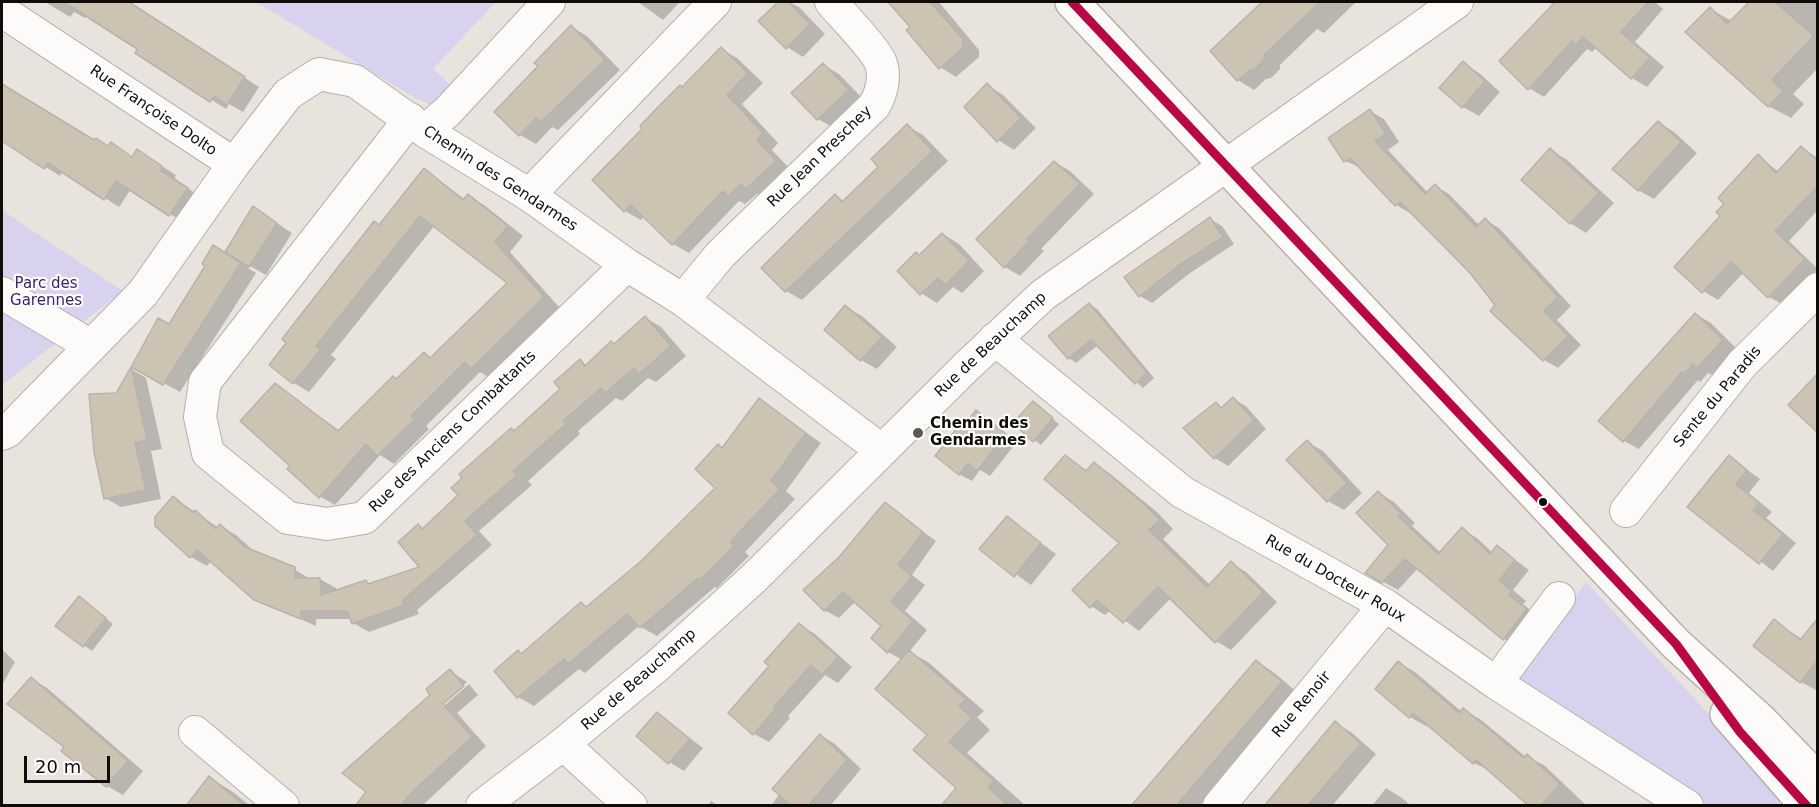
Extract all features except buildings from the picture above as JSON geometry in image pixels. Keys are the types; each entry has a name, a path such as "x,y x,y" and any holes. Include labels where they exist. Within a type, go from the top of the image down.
{"main road":[{"path":"1072,2 1676,644 1760,720 1810,796"}],"street":[{"path":"529,195 715,2"},
{"name":"Rue Jean Preschey","path":"683,300 720,255 874,106 881,95 883,79 880,60 831,2"},
{"name":"Rue de Beauchamp","path":"482,806 563,744 657,666 744,587 995,339 1043,295 1457,2"},
{"name":"Rue des Anciens Combattants","path":"546,3 448,111 418,125 205,382 200,417 208,453 288,518 327,524 364,518 627,265"},
{"name":"Rue Françoise Dolto","path":"2,10 234,164 288,94 319,74 355,81 418,125"},
{"name":"Chemin des Gendarmes","path":"418,125 529,195 627,265 683,300 882,450"},
{"path":"2,434 8,431 143,293 234,164"},
{"name":"Sente du Paradis","path":"1626,511 1742,364 1818,289"},
{"path":"2,293 91,346"},
{"name":"Rue du Docteur Roux","path":"995,339 1182,492 1385,605 1496,682 1687,806"},
{"path":"1496,682 1559,598"},
{"name":"Rue Renoir","path":"1219,806 1385,605"},
{"path":"195,732 283,806"},
{"path":"563,744 631,806"}],"green space":[{"path":"256,2 496,2 433,69 456,90 448,111 417,99"},
{"name":"Parc des Garennes","path":"2,210 123,291 2,385"},
{"path":"1586,582 1778,788 1780,805 1706,805 1512,681"}],"transit line":[{"path":"1072,2 1676,644 1740,732 1807,806"}],"place":[{"name":"Chemin des Gendarmes","path":"918,433"}]}
